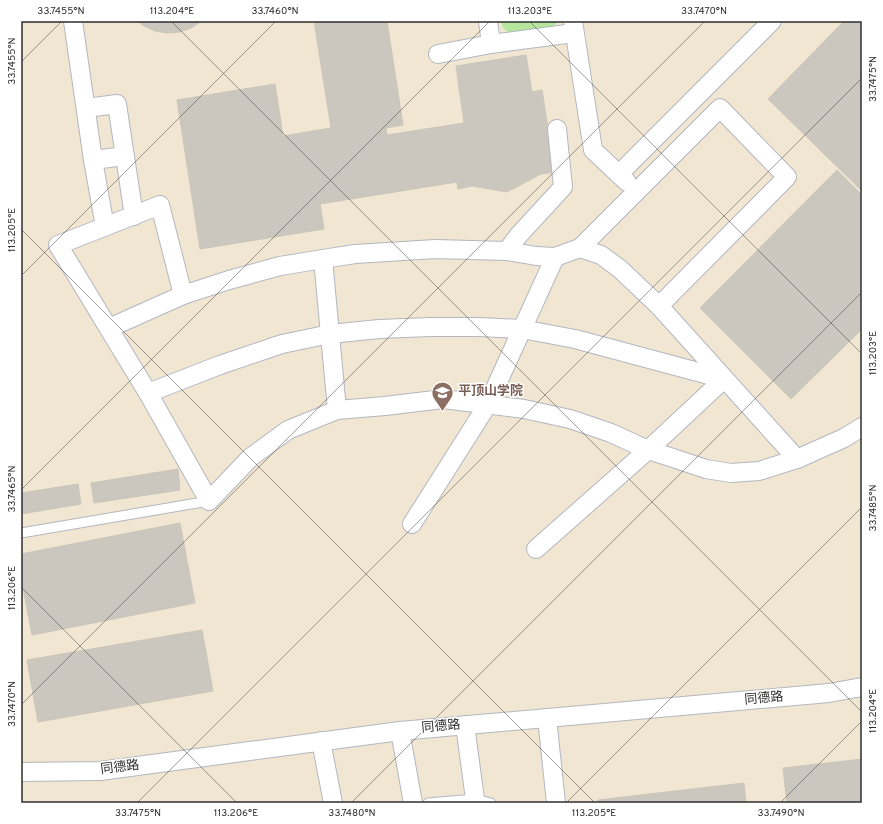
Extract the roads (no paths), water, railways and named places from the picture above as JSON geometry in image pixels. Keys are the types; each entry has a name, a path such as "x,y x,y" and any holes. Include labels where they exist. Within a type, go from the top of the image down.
{"street":[{"path":"73,21 93,160 105,227"},
{"path":"488,21 491,44"},
{"path":"619,174 772,21"},
{"path":"438,54 573,27 593,150 637,190"},
{"path":"86,108 117,104 134,216"},
{"path":"109,328 183,295 229,280 272,268 323,259 355,254 435,249 507,251 536,256 555,257 580,248 720,108 787,177 659,306"},
{"path":"507,251 518,236 563,187 557,129"},
{"path":"93,160 125,156"},
{"path":"183,295 160,205 58,245 148,393 209,501 251,457 282,434 288,430 337,410 444,399 524,409 570,419 611,433 648,450 706,469 731,473 759,471 797,459 844,438 862,427"},
{"path":"580,248 601,255 620,269 659,306 724,380 797,459"},
{"path":"412,524 488,404 555,257"},
{"path":"323,259 337,410"},
{"path":"148,393 220,365 282,344 330,334 379,329 430,327 522,329 575,339 724,380"},
{"path":"536,549 648,450 724,380"},
{"name":"同德路","path":"21,772 100,771 400,731 829,693 862,687"},
{"path":"547,718 556,803"},
{"path":"464,725 483,801"},
{"path":"400,731 413,803"},
{"path":"321,741 333,803"}],"lane":[{"path":"21,532 209,501"},
{"path":"428,803 483,801"}],"place":[{"name":"平顶山学院","path":"442,412"}]}
